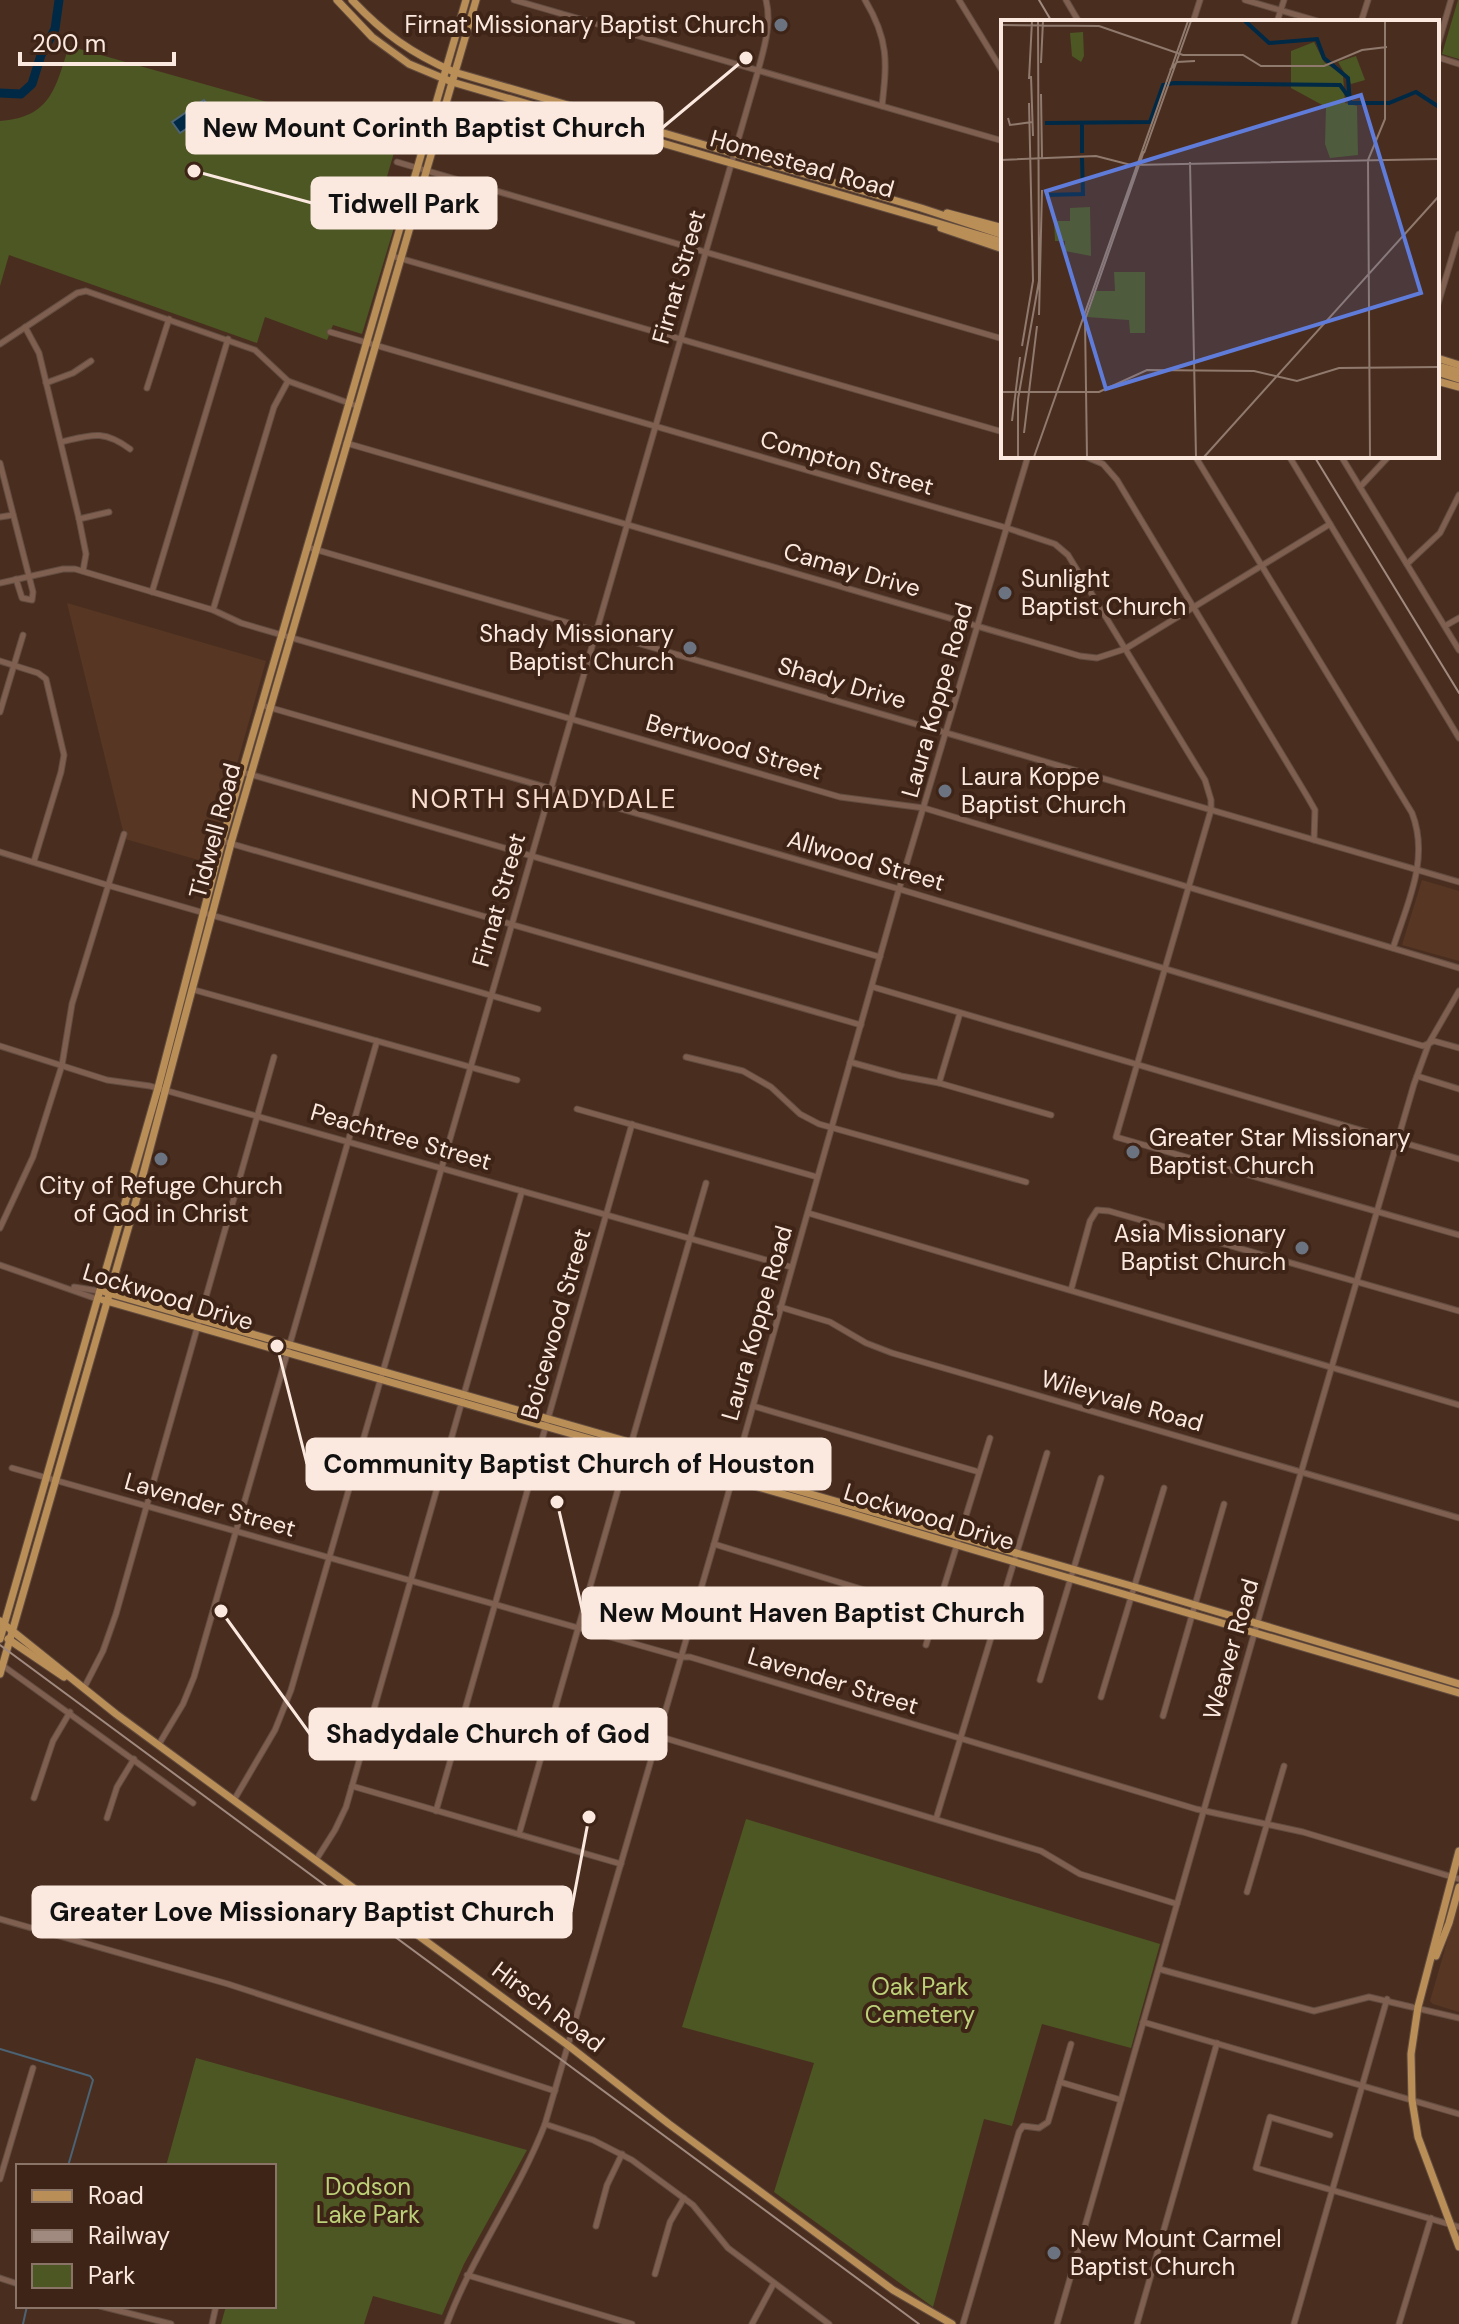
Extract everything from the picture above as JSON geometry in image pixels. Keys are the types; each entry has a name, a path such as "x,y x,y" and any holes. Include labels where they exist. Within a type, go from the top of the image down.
{"main road":[{"name":"Homestead Road","path":"337,0 372,37 409,64 448,80 1001,241"},
{"name":"Homestead Road","path":"352,0 379,28 417,56 450,71 921,208 1001,234"},
{"name":"Tidwell Road","path":"0,1635 55,1479 98,1295 158,1088 213,916 348,403 448,80 466,0"},
{"name":"Tidwell Road","path":"450,71 476,0"},
{"path":"523,103 526,94"},
{"path":"598,125 600,115"},
{"name":"Tidwell Road","path":"311,548 347,444 401,258 421,169"},
{"path":"814,187 817,178"},
{"path":"875,205 878,196"},
{"path":"921,208 1001,227"},
{"path":"913,218 1001,248"},
{"path":"1439,359 1459,365"},
{"path":"1439,367 1459,372"},
{"path":"1439,373 1459,379"},
{"path":"1439,382 1459,387"},
{"name":"Tidwell Road","path":"1,1668 46,1476 108,1297 136,1201 167,1091 203,913 242,772 266,706"},
{"path":"127,1197 136,1201"},
{"name":"Lockwood Drive","path":"98,1295 199,1318 461,1404 547,1424 1135,1587 1257,1624 1322,1649"},
{"name":"Lockwood Drive","path":"108,1297 196,1328 288,1355 464,1395 547,1424"},
{"name":"Lockwood Drive","path":"731,1477 1254,1634 1322,1649 1423,1678 1459,1684"},
{"name":"Hirsch Road","path":"2,1623 83,1689"},
{"name":"Hirsch Road","path":"0,1635 159,1744 893,2290 952,2324"},
{"name":"Lockwood Drive","path":"1423,1678 1459,1693"},
{"path":"1459,1851 1455,1878 1418,2007 1411,2054 1412,2100 1418,2137 1455,2226 1459,2247"},
{"path":"1428,1973 1449,1923 1459,1887"}],"street":[{"path":"514,0 1001,140"},
{"name":"Firnat Street","path":"234,1800 259,1761 291,1690 758,71 767,34 766,0"},
{"path":"865,0 883,35 886,50 882,106"},
{"path":"959,0 1001,69"},
{"path":"1066,0 1078,20"},
{"path":"1194,20 1200,0"},
{"path":"1245,0 1314,20"},
{"path":"1278,20 1284,0"},
{"path":"1362,20 1368,0"},
{"path":"1439,41 1451,0"},
{"path":"1439,58 1459,64"},
{"path":"397,162 1001,338"},
{"path":"1439,300 1459,234"},
{"path":"392,256 1001,431"},
{"path":"0,344 77,293 86,291 255,350 288,381 357,406"},
{"path":"147,388 169,319"},
{"path":"25,327 36,345 61,442 86,554 83,571"},
{"name":"Compton Street","path":"330,332 1055,544 1068,555 1205,780 1211,810"},
{"path":"152,592 228,339"},
{"path":"46,383 73,373 91,361"},
{"path":"213,610 274,407 288,381"},
{"path":"61,442 98,434 115,438 130,449"},
{"name":"Camay Drive","path":"338,440 1080,656 1097,658 1125,649 1330,524"},
{"name":"Laura Koppe Road","path":"447,2324 467,2275 524,2173 545,2124 714,1544 899,889 1027,458"},
{"path":"1089,458 1103,464 1117,480 1311,803 1315,810 1314,840"},
{"path":"1196,458 1412,813 1419,832 1420,854 1393,948"},
{"path":"1290,458 1459,738"},
{"path":"1342,458 1459,650"},
{"path":"1360,487 1387,458"},
{"path":"0,463 29,576 33,597 29,601 22,598 16,579"},
{"path":"1407,564 1440,533 1459,495"},
{"path":"79,519 109,512"},
{"path":"0,517 13,515"},
{"name":"Shady Drive","path":"311,548 1459,882"},
{"name":"Bertwood Street","path":"0,583 63,569 83,571 213,610 241,623 840,797 924,808 1459,968"},
{"path":"1445,626 1459,618"},
{"path":"0,712 23,635"},
{"path":"0,661 38,673 46,679 64,755 34,861"},
{"name":"Allwood Street","path":"266,706 899,889 1423,1046 1434,1041 1459,1048"},
{"path":"242,772 880,957"},
{"path":"1211,810 1116,1137 1459,1235"},
{"path":"0,1228 33,1157 62,1065 72,1004 124,834"},
{"path":"222,841 861,1025"},
{"path":"0,852 538,1009"},
{"path":"872,987 1459,1159"},
{"path":"190,989 517,1080"},
{"name":"Weaver Road","path":"1057,2324 1397,1141 1429,1043 1459,991"},
{"path":"939,1083 960,1013"},
{"path":"159,1744 183,1704 194,1677 377,1041"},
{"name":"Peachtree Street","path":"0,1046 107,1080 158,1088 257,1115 791,1267"},
{"path":"83,1689 103,1651 116,1614 274,1057"},
{"path":"686,1057 743,1071 771,1087 800,1114 819,1124 1026,1182"},
{"path":"850,1062 1051,1115"},
{"path":"1417,1076 1459,1089"},
{"path":"577,1109 817,1177"},
{"name":"Boicewood Street","path":"436,1811 632,1124"},
{"path":"519,1834 706,1183"},
{"path":"316,1860 335,1830 352,1786 522,1191"},
{"path":"1071,1290 1090,1221 1097,1210 1459,1311"},
{"path":"808,1213 1459,1405"},
{"name":"Lockwood Drive","path":"0,1265 98,1295"},
{"name":"Wileyvale Road","path":"780,1307 830,1322 866,1343 892,1353 1459,1518"},
{"path":"753,1406 979,1472"},
{"path":"926,1645 990,1438"},
{"path":"936,1819 1047,1453"},
{"name":"Lavender Street","path":"12,1468 681,1657 690,1657 1203,1811 1303,1832 1455,1878"},
{"path":"1040,1680 1101,1478"},
{"path":"1101,1697 1164,1488"},
{"path":"1163,1716 1224,1504"},
{"path":"714,1544 936,1612"},
{"path":"1,1668 70,1712 193,1803"},
{"path":"34,1798 53,1741 70,1712"},
{"path":"658,1736 1041,1851 1080,1874 1177,1904"},
{"path":"107,1818 117,1787 134,1759"},
{"path":"1247,1892 1284,1766"},
{"path":"352,1786 621,1864"},
{"path":"0,1919 225,1983 555,2091"},
{"path":"1159,1969 1314,2011 1369,1997 1459,2018"},
{"path":"1294,2324 1387,1999"},
{"path":"1143,2022 1459,2114"},
{"path":"1137,2324 1217,2043"},
{"path":"963,2324 1019,2132 1023,2126 1045,2126 1071,2044"},
{"path":"0,2179 33,2068"},
{"path":"1060,2082 1121,2100"},
{"path":"1330,2135 1270,2117 1256,2168 1455,2226"},
{"path":"545,2124 593,2140 622,2154 684,2198 705,2218 728,2248 829,2324"},
{"path":"596,2226 607,2185 622,2154"},
{"path":"655,2274 670,2222 684,2198"},
{"path":"1399,2324 1431,2218"},
{"path":"467,2275 632,2324"},
{"path":"752,2324 774,2283"},
{"path":"108,2308 171,2324"}],"shaded area":[{"path":"67,603 266,661 209,863 125,839"},
{"path":"1422,880 1459,891 1459,961 1402,945"},
{"path":"1459,1900 1459,2012 1430,2001"}],"green space":[{"path":"1459,0 1459,59 1442,54"},
{"path":"69,46 398,139 379,204 374,203 371,213 396,221 362,334 333,325 327,340 265,317 257,343 9,255 0,286 0,121 30,114 41,107 54,88"},
{"name":"Oak Park Cemetery","path":"746,1819 1160,1944 1131,2048 1042,2024 1012,2126 984,2119 933,2307 774,2192 814,2063 682,2027"},
{"name":"Dodson Lake Park","path":"196,2058 527,2150 464,2264 442,2315 373,2296 364,2324 221,2324 225,2308 276,2308 276,2164 167,2164"}],"water":[{"path":"204,100 212,112 180,133 172,122"}],"waterway":[{"path":"0,93 21,94 32,84 41,55 55,29 59,0"},
{"path":"0,2049 90,2076 93,2080 69,2164"},
{"path":"23,2324 27,2308"}],"railway":[{"path":"1039,0 1051,20"},
{"path":"1315,458 1459,693"},
{"path":"0,1645 919,2324"}],"place":[{"name":"Firnat Missionary Baptist Church","path":"781,25"},
{"name":"New Mount Corinth Baptist Church","path":"746,58"},
{"name":"Tidwell Park","path":"194,171"},
{"name":"Sunlight Baptist Church","path":"1005,593"},
{"name":"Shady Missionary Baptist Church","path":"690,648"},
{"name":"Laura Koppe Baptist Church","path":"945,791"},
{"name":"Greater Star Missionary Baptist Church","path":"1133,1152"},
{"name":"City of Refuge Church of God in Christ","path":"161,1159"},
{"name":"Asia Missionary Baptist Church","path":"1302,1248"},
{"name":"Community Baptist Church of Houston","path":"277,1346"},
{"name":"New Mount Haven Baptist Church","path":"557,1502"},
{"name":"Shadydale Church of God","path":"221,1611"},
{"name":"Greater Love Missionary Baptist Church","path":"589,1817"},
{"name":"New Mount Carmel Baptist Church","path":"1054,2253"}],"district":[{"name":"NORTH SHADYDALE","path":"544,799"}]}
